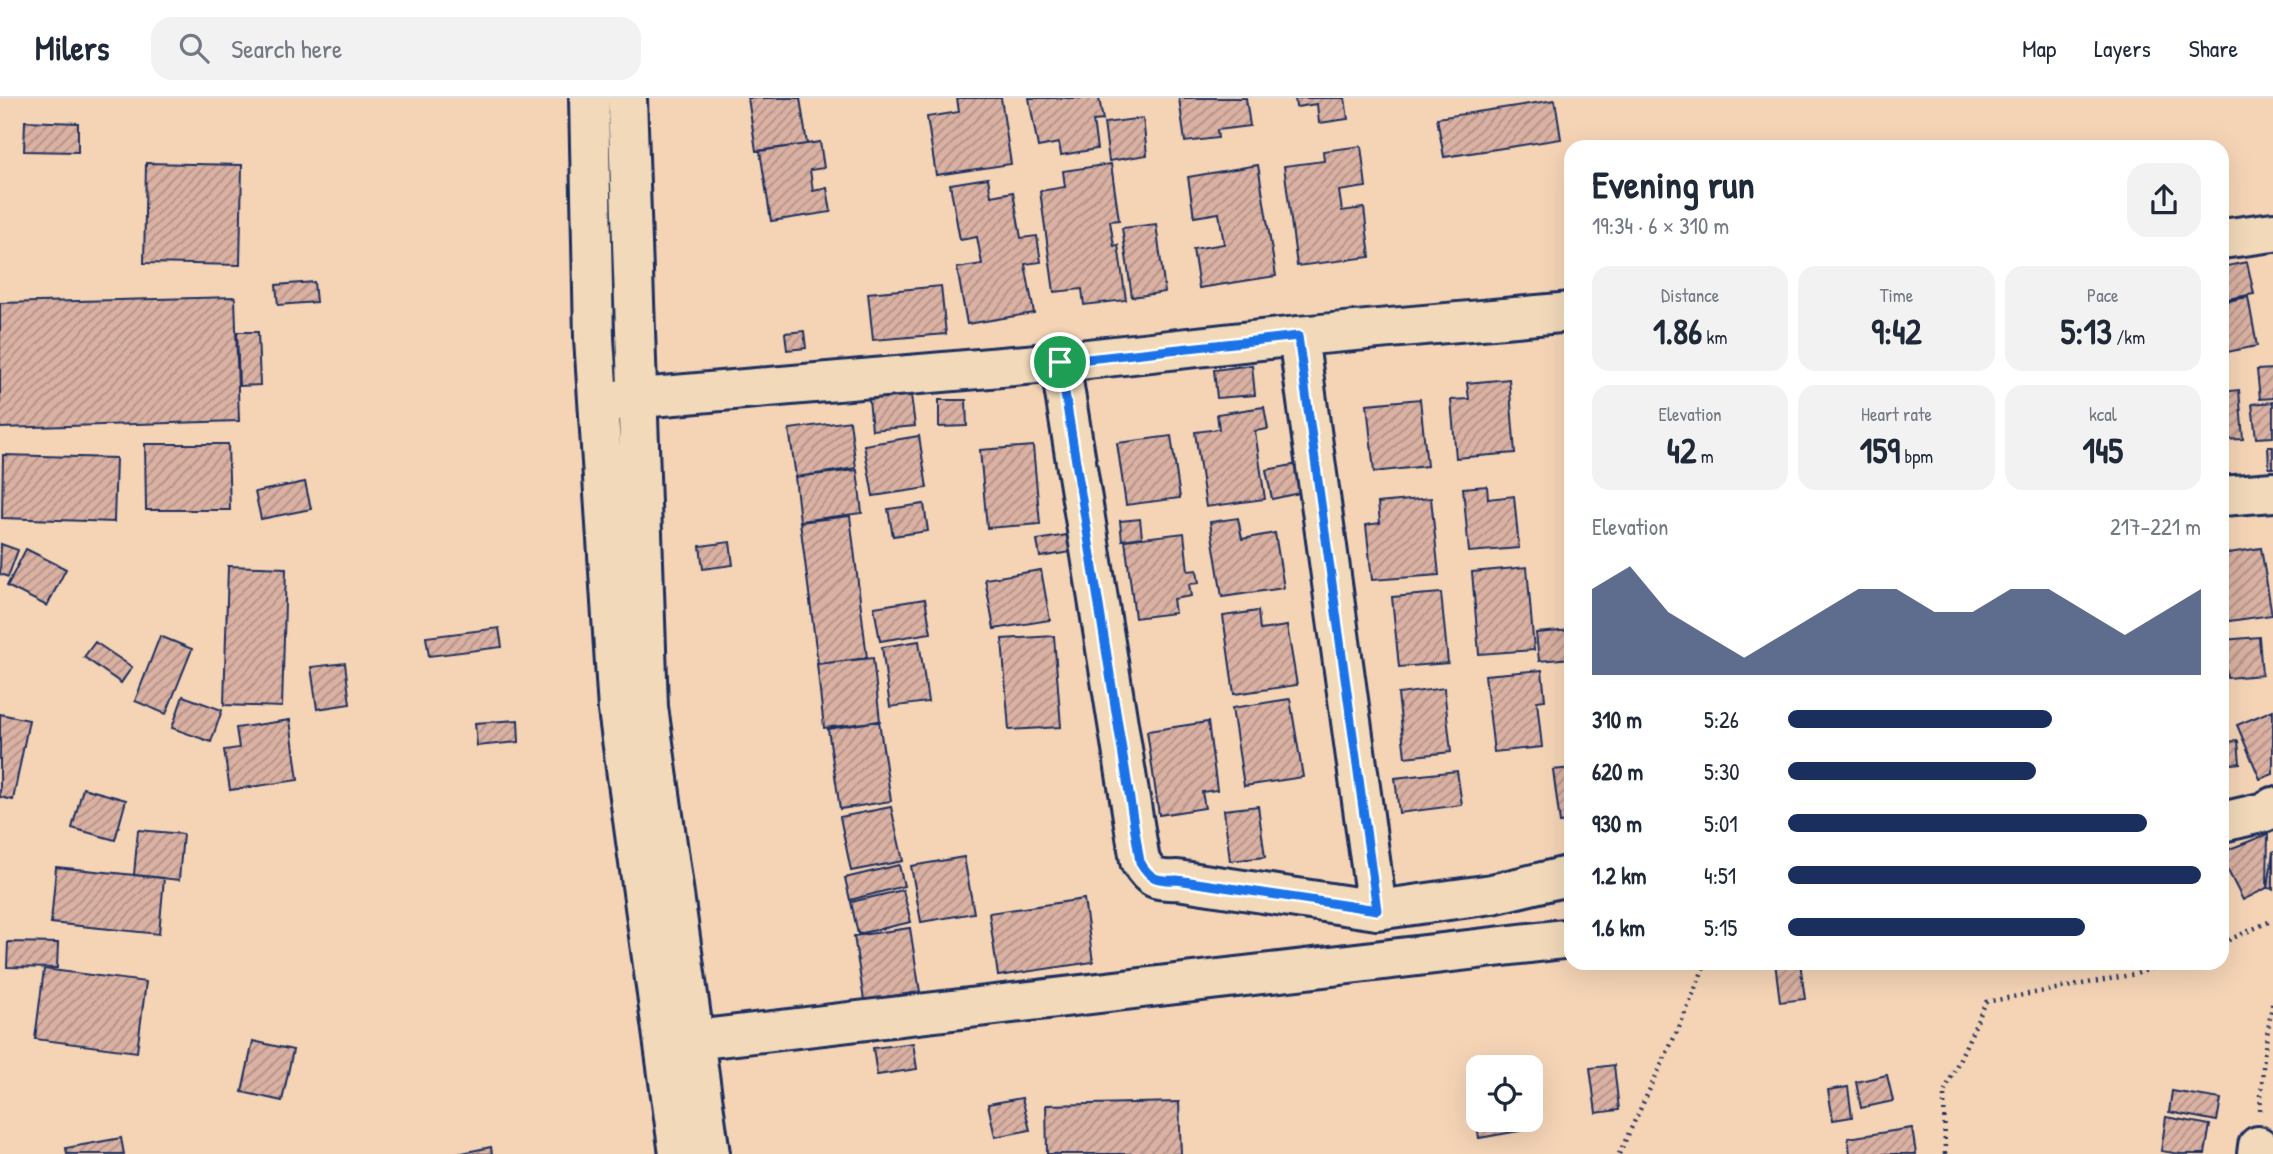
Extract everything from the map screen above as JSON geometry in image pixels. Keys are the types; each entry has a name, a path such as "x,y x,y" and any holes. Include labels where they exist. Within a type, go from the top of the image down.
{"street":[{"path":"589,98 594,338 618,709 679,1154"},
{"path":"627,98 648,706 710,1154"},
{"path":"2229,238 2273,232"},
{"path":"599,401 638,400 1060,362 1298,336 1564,313"},
{"path":"1298,336 1377,910"},
{"path":"1060,362 1140,862 1147,874 1158,881 1177,880 1377,910 1492,894 1564,877"},
{"path":"2229,495 2273,492"},
{"path":"2229,820 2273,807"},
{"path":"694,1041 1564,939"}],"path":[{"path":"2229,940 2273,920"},
{"path":"1619,1154 1682,1021 1703,970"},
{"path":"1945,1154 1944,1093 1986,1002 2147,970"},
{"path":"2257,1150 2264,1054 2273,999"}],"building":[{"path":"748,98 800,98 807,144 756,151"},
{"path":"957,98 1001,98 1011,164 936,175 927,117 959,112"},
{"path":"1029,98 1099,98 1103,120 1093,121 1097,149 1061,155 1059,143 1038,147"},
{"path":"1179,98 1246,98 1250,126 1217,130 1218,138 1185,142"},
{"path":"1295,98 1345,98 1348,119 1319,123 1317,104 1296,107"},
{"path":"1555,100 1561,139 1444,157 1437,118"},
{"path":"1143,118 1147,155 1109,161 1104,123"},
{"path":"25,121 78,123 78,152 24,151"},
{"path":"820,142 824,168 810,170 813,191 827,188 831,212 771,221 760,151"},
{"path":"1361,146 1366,187 1339,191 1342,211 1364,208 1370,257 1297,266 1284,166 1324,161 1323,151"},
{"path":"146,163 242,165 240,265 144,263"},
{"path":"1111,164 1119,220 1110,221 1114,246 1118,245 1126,300 1084,305 1082,289 1054,292 1040,191 1065,187 1063,171"},
{"path":"1258,165 1276,276 1199,288 1193,249 1224,244 1219,213 1194,217 1188,177"},
{"path":"988,178 991,196 1013,192 1021,238 1037,236 1041,262 1025,264 1034,313 967,324 957,268 982,264 977,237 960,240 950,184"},
{"path":"1156,224 1165,292 1132,297 1122,228"},
{"path":"2247,262 2254,294 2229,299 2229,266"},
{"path":"314,282 316,302 278,305 276,285"},
{"path":"941,286 946,334 873,340 868,293"},
{"path":"235,297 239,421 0,428 0,303"},
{"path":"2248,297 2257,346 2229,352 2229,301"},
{"path":"804,331 806,348 787,350 785,333"},
{"path":"237,332 258,332 260,385 239,386"},
{"path":"1252,365 1255,395 1217,398 1214,370"},
{"path":"2273,369 2273,398 2260,399 2257,370"},
{"path":"1509,379 1515,453 1456,458 1451,400 1469,399 1467,383"},
{"path":"2239,390 2243,439 2229,440 2229,391"},
{"path":"911,395 915,426 872,430 869,399"},
{"path":"1420,399 1427,466 1374,472 1367,404"},
{"path":"939,400 966,400 967,426 939,427"},
{"path":"2273,402 2273,437 2256,438 2252,404"},
{"path":"1264,407 1268,429 1255,431 1265,499 1206,507 1195,432 1219,429 1217,414"},
{"path":"850,421 856,468 796,477 789,429"},
{"path":"919,436 927,488 873,496 864,445"},
{"path":"1171,436 1180,498 1126,505 1117,443"},
{"path":"145,444 228,444 230,510 146,510"},
{"path":"1033,446 1040,524 987,528 980,450"},
{"path":"2268,447 2273,447 2273,468 2269,468"},
{"path":"3,455 116,458 114,522 2,518"},
{"path":"1298,464 1304,492 1272,499 1266,470"},
{"path":"857,470 862,513 800,521 795,477"},
{"path":"305,482 311,509 261,519 255,492"},
{"path":"1487,486 1488,499 1514,496 1519,548 1469,552 1463,488"},
{"path":"1431,498 1439,575 1372,580 1366,525 1380,523 1378,503"},
{"path":"924,504 928,531 893,536 888,509"},
{"path":"850,516 867,658 818,664 800,522"},
{"path":"1238,518 1242,539 1275,533 1284,588 1222,597 1210,522"},
{"path":"1140,519 1142,537 1122,540 1120,521"},
{"path":"1184,533 1188,571 1197,570 1199,583 1189,584 1191,596 1173,599 1175,613 1135,618 1125,540"},
{"path":"1067,535 1071,552 1040,557 1037,540"},
{"path":"730,542 733,565 703,569 700,546"},
{"path":"1,544 18,550 8,577 0,574"},
{"path":"2261,548 2272,615 2229,621 2229,553"},
{"path":"26,549 66,569 47,606 7,586"},
{"path":"228,566 286,568 282,707 224,705"},
{"path":"1527,567 1534,650 1479,654 1472,572"},
{"path":"1041,570 1050,620 994,629 985,579"},
{"path":"1441,593 1448,663 1399,667 1392,597"},
{"path":"925,599 931,633 880,641 874,607"},
{"path":"1258,611 1260,630 1287,626 1297,685 1234,694 1223,616"},
{"path":"499,628 502,647 429,656 426,637"},
{"path":"1564,631 1564,659 1539,661 1536,633"},
{"path":"160,636 192,649 166,714 135,701"},
{"path":"1054,636 1061,727 1009,730 1002,639"},
{"path":"2259,637 2262,675 2229,678 2229,640"},
{"path":"919,641 928,702 890,707 882,647"},
{"path":"95,642 132,667 121,683 84,657"},
{"path":"873,658 880,721 824,728 817,664"},
{"path":"345,663 350,704 317,709 311,667"},
{"path":"1542,670 1545,700 1537,701 1542,747 1494,752 1485,675"},
{"path":"1444,688 1451,752 1405,757 1398,694"},
{"path":"183,696 222,710 211,742 172,728"},
{"path":"1290,699 1303,777 1244,786 1232,708"},
{"path":"2273,710 2273,774 2260,779 2237,725"},
{"path":"0,714 29,720 13,800 0,797"},
{"path":"290,720 298,780 230,790 224,750 239,748 236,728"},
{"path":"518,720 519,742 477,746 475,723"},
{"path":"879,721 891,801 840,809 828,729"},
{"path":"1208,722 1217,790 1202,792 1205,808 1159,815 1147,731"},
{"path":"2238,741 2240,763 2229,764 2229,742"},
{"path":"1564,769 1564,822 1560,823 1553,770"},
{"path":"1457,771 1462,805 1399,813 1395,778"},
{"path":"83,788 126,800 115,840 72,828"},
{"path":"1258,806 1265,857 1230,861 1224,810"},
{"path":"891,807 903,861 851,871 840,817"},
{"path":"138,830 183,834 179,880 134,875"},
{"path":"2268,834 2267,888 2243,900 2229,873 2229,849"},
{"path":"2273,851 2273,889 2268,888"},
{"path":"964,857 974,913 921,922 911,866"},
{"path":"899,865 904,886 850,900 845,878"},
{"path":"56,867 164,878 159,934 51,923"},
{"path":"903,890 911,922 858,934 851,902"},
{"path":"1084,899 1093,962 998,976 989,913"},
{"path":"910,928 920,992 864,1000 854,936"},
{"path":"8,942 58,943 57,968 7,967"},
{"path":"44,969 146,982 137,1052 35,1039"},
{"path":"1776,970 1801,970 1805,999 1780,1002"},
{"path":"253,1041 293,1050 282,1101 242,1092"},
{"path":"913,1043 917,1069 877,1075 873,1048"},
{"path":"1614,1065 1619,1110 1596,1113 1590,1068"},
{"path":"1887,1075 1893,1101 1861,1108 1856,1082"},
{"path":"1848,1087 1852,1117 1833,1120 1828,1090"},
{"path":"2172,1091 2221,1099 2217,1121 2169,1112"},
{"path":"1022,1098 1030,1130 995,1137 988,1104"},
{"path":"1179,1102 1181,1154 1047,1154 1046,1105"},
{"path":"2166,1117 2210,1125 2205,1154 2161,1151"},
{"path":"1912,1128 1916,1154 1850,1154 1848,1138"},
{"path":"1478,1132 1514,1132 1479,1138"},
{"path":"121,1138 124,1154 67,1154 66,1148"},
{"path":"491,1147 492,1154 457,1154"}],"route":[{"path":"1298,336 1377,910 1177,880 1158,881 1147,874 1140,862 1060,362 1298,336"}]}
